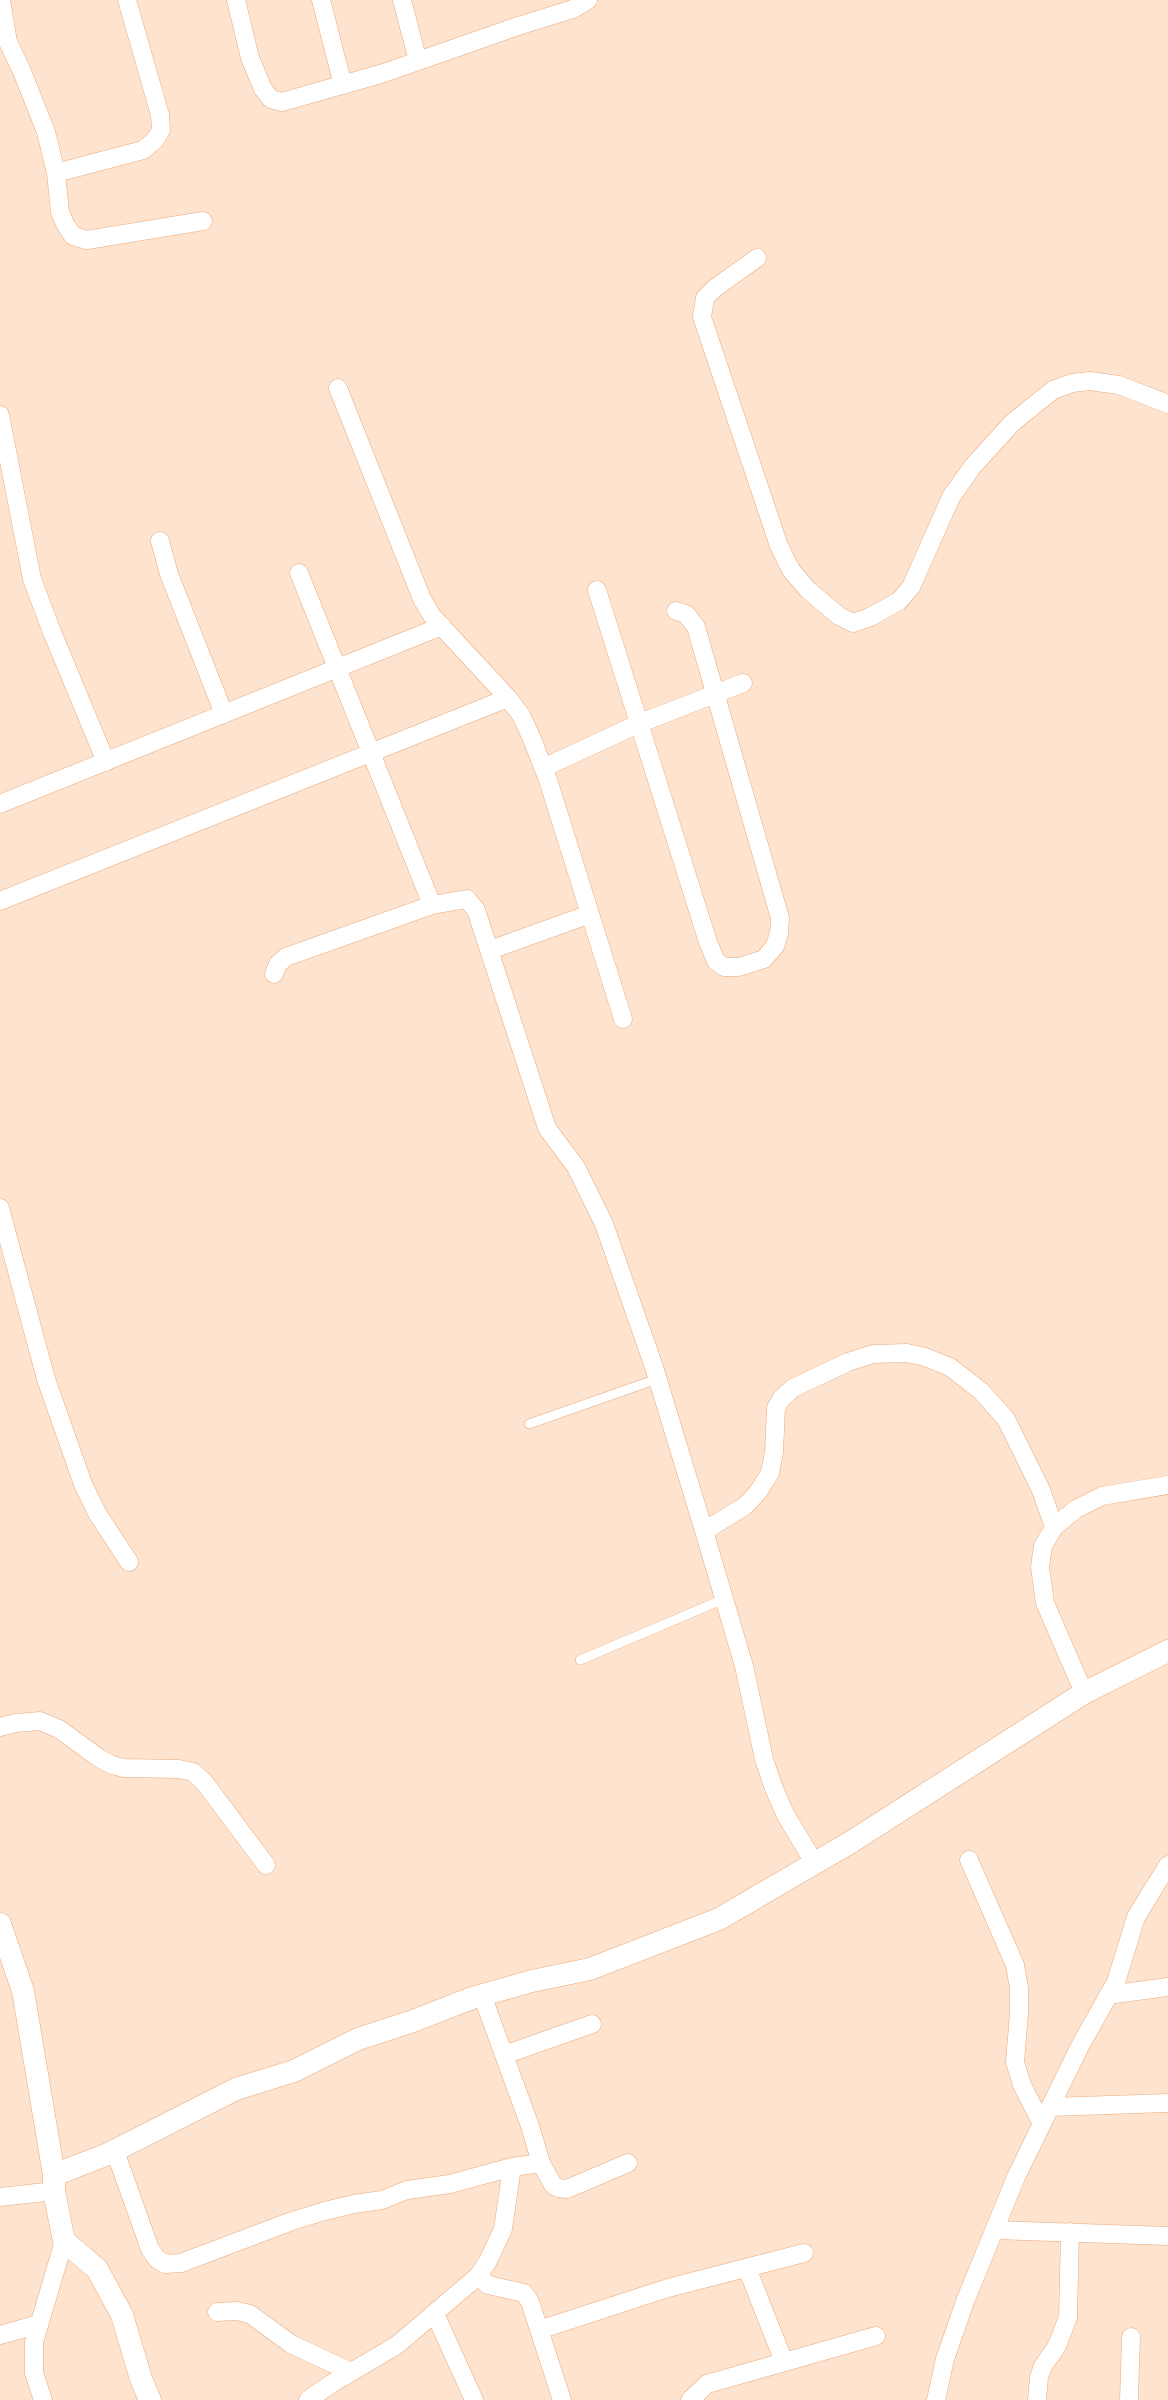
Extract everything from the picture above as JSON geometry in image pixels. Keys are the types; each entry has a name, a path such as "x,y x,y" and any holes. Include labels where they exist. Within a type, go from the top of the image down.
{"street":[{"path":"1,0 4,40 36,105 56,173 60,212 65,224 73,236 87,240 203,221"},
{"path":"56,173 143,150 155,140 161,130 160,114 127,0"},
{"path":"236,0 250,58 263,89 270,99 282,102 343,85 418,61 559,6 573,9 588,0"},
{"path":"321,0 343,85"},
{"path":"402,0 418,61"},
{"path":"757,258 715,288 705,298 702,317 779,546 791,570 808,590 839,616 853,623 870,617 899,602 911,587 951,497 973,466 1012,423 1053,390 1072,383 1098,382 1119,385 1168,404"},
{"path":"338,388 410,573 422,599 442,626 508,698 521,715 543,768 622,1019"},
{"path":"0,415 32,579 52,632 106,762"},
{"path":"160,541 169,574 224,714"},
{"path":"299,573 337,669 373,752 432,905"},
{"path":"597,590 708,942 716,961 724,967 739,967 764,959 775,946 780,933 780,918 696,627 686,614 676,611"},
{"path":"0,804 442,626"},
{"path":"543,768 638,724 743,684"},
{"path":"0,900 508,698"},
{"path":"274,974 278,964 286,957 432,905 467,899 476,910 547,1128 576,1167 604,1224 658,1379 704,1531 744,1666 764,1759 773,1786 785,1814 815,1864"},
{"path":"490,950 590,914"},
{"path":"1,1217 46,1379 83,1484 97,1512 129,1562"},
{"path":"704,1531 745,1506 758,1492 770,1473 774,1452 776,1408 782,1398 794,1388 848,1362 873,1354 906,1353 925,1356 950,1366 981,1391 1006,1419 1041,1490 1054,1527"},
{"path":"1084,1693 1045,1603 1040,1567 1043,1546 1054,1527 1076,1509 1102,1496 1168,1485"},
{"path":"0,2197 54,2183 236,2089 294,2071 358,2039 482,1995 532,1981 590,1969 720,1919 815,1864 1084,1693 1168,1651"},
{"path":"0,1727 16,1723 40,1721 59,1730 99,1758 112,1765 124,1768 179,1769 193,1772 204,1782 266,1865"},
{"path":"969,1860 1015,1966 1019,1988 1019,2013 1015,2062 1022,2086 1042,2124"},
{"path":"936,2400 945,2359 966,2299 1016,2177 1080,2046 1116,1982 1136,1917 1168,1865"},
{"path":"0,1924 23,1991 64,2241 34,2342 34,2373 43,2400"},
{"path":"1108,1995 1168,1987"},
{"path":"482,1995 530,2126 541,2162 553,2185 558,2188 567,2189 628,2163"},
{"path":"504,2055 592,2024"},
{"path":"1050,2107 1168,2103"},
{"path":"116,2151 150,2249 157,2259 165,2264 181,2263 325,2210 382,2200 407,2190 450,2184 512,2167 541,2162"},
{"path":"308,2400 351,2372 397,2345 478,2276 488,2261 503,2229 512,2167"},
{"path":"995,2230 1168,2236"},
{"path":"1037,2400 1039,2377 1043,2366 1057,2346 1068,2316 1070,2232"},
{"path":"64,2241 97,2269 122,2315 141,2379 150,2400"},
{"path":"539,2330 655,2292 804,2253"},
{"path":"747,2268 784,2362"},
{"path":"478,2276 488,2284 524,2293 530,2302 562,2400"},
{"path":"217,2312 237,2310 250,2314 291,2344 351,2372"},
{"path":"435,2314 474,2400"},
{"path":"0,2335 39,2324"},
{"path":"690,2400 707,2384 876,2336"},
{"path":"1129,2400 1131,2337"}],"lane":[{"path":"529,1424 658,1379"},
{"path":"580,1660 724,1599"}]}
